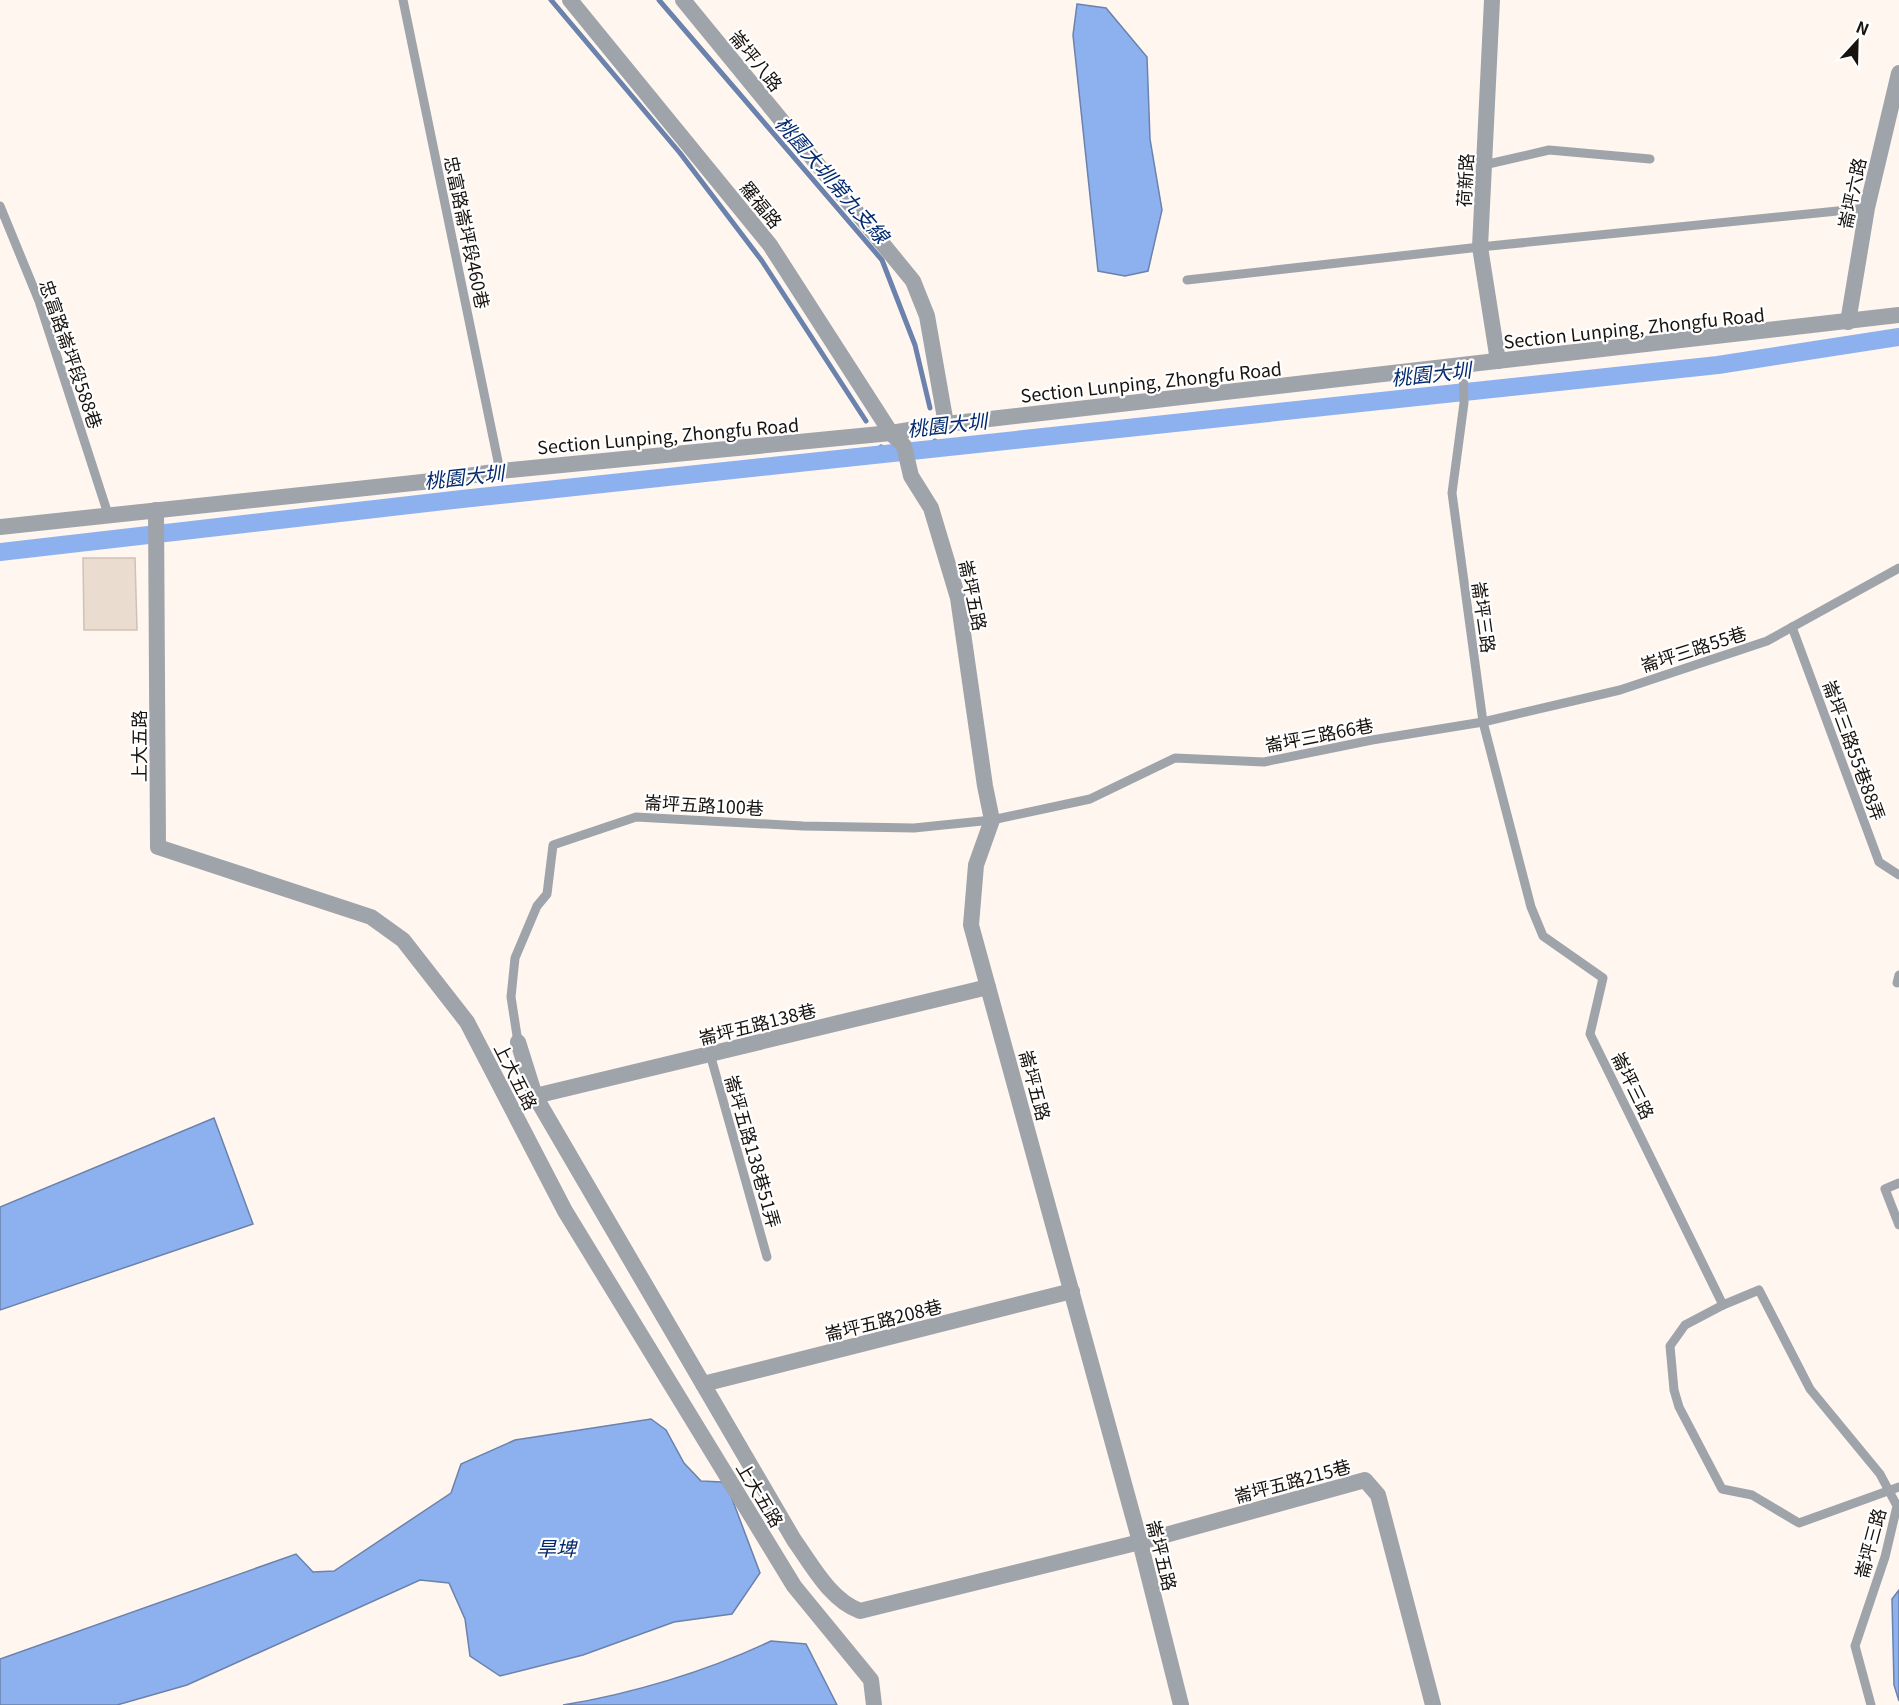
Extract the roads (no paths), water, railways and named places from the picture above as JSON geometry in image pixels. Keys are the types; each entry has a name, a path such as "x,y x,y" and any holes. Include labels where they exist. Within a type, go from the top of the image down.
{"street":[{"name":"羅福路","path":"570,0 770,245 891,433 904,446"},
{"name":"崙坪八路","path":"683,0 913,281 927,316 946,424"},
{"name":"荷新路","path":"1492,0 1480,246 1498,361"},
{"name":"崙坪六路","path":"1848,322 1867,208 1899,73"},
{"name":"Section Lunping, Zhongfu Road","path":"0,527 108,514 156,514 501,471 891,433 946,424 1464,370 1498,361 1899,315"},
{"name":"崙坪五路","path":"904,446 911,476 931,508 958,598 992,820 976,865 971,925 1140,1542 1181,1705"},
{"name":"上大五路","path":"156,514 158,847 371,917 403,940 467,1022 565,1211 794,1586 827,1623 871,1680 874,1705"},
{"name":"崙坪五路138巷","path":"535,1096 988,987"},
{"path":"518,1042 535,1096 794,1540 832,1592 860,1611 1140,1542"},
{"name":"崙坪五路208巷","path":"703,1384 1072,1291"},
{"name":"崙坪五路215巷","path":"1140,1542 1365,1480 1378,1495 1433,1705"},
{"path":"827,1623 832,1592"}],"lane":[{"name":"忠富路崙坪段460巷","path":"403,0 501,471"},
{"path":"1484,165 1549,150 1650,159"},
{"name":"忠富路崙坪段588巷","path":"0,206 39,301 108,514"},
{"path":"1187,280 1480,246 1867,208"},
{"name":"崙坪三路","path":"1464,370 1464,403 1452,493 1483,722 1530,907 1543,936 1603,978 1590,1034 1723,1305 1759,1290 1810,1389 1880,1474 1897,1506 1885,1557 1855,1646 1871,1705"},
{"name":"崙坪三路55巷","path":"1483,722 1620,690 1767,641 1899,568"},
{"name":"崙坪三路55巷88弄","path":"1792,627 1879,862 1899,875"},
{"name":"崙坪三路66巷","path":"992,820 1090,799 1176,758 1264,762 1372,740 1483,722"},
{"name":"崙坪五路100巷","path":"518,1042 511,997 515,958 537,906 547,894 553,845 636,817 803,826 915,828 992,820"},
{"name":"崙坪五路138巷51弄","path":"710,1054 767,1257"},
{"path":"1899,1183 1885,1188 1899,1225"},
{"path":"1723,1305 1685,1325 1670,1346 1674,1390 1679,1407 1722,1489 1752,1495 1799,1522 1890,1492 1899,1486"}],"water":[{"path":"1077,4 1106,8 1147,57 1150,139 1162,210 1148,271 1125,276 1098,271 1073,35"},
{"path":"214,1118 253,1224 0,1310 0,1207"},
{"name":"旱埤","path":"651,1419 666,1430 684,1463 701,1481 722,1482 731,1496 760,1573 732,1614 674,1622 583,1655 500,1676 470,1656 465,1619 449,1583 420,1580 187,1685 117,1705 0,1705 0,1659 296,1554 313,1572 334,1571 451,1493 461,1464 515,1440"},
{"path":"1899,1590 1899,1701 1894,1685 1892,1599"},
{"path":"771,1641 806,1644 837,1705 563,1705 615,1695 695,1672"}],"waterway":[{"path":"551,0 680,153 762,261 866,421"},
{"name":"桃園大圳第九支線","path":"659,0 882,260 915,345 930,408"},
{"name":"桃園大圳","path":"0,552 462,499 1718,365 1899,337"},
{"name":"桃園大圳第九支線","path":"935,441 936,449"},
{"name":"桃園大圳","path":"881,447 887,455"}]}
